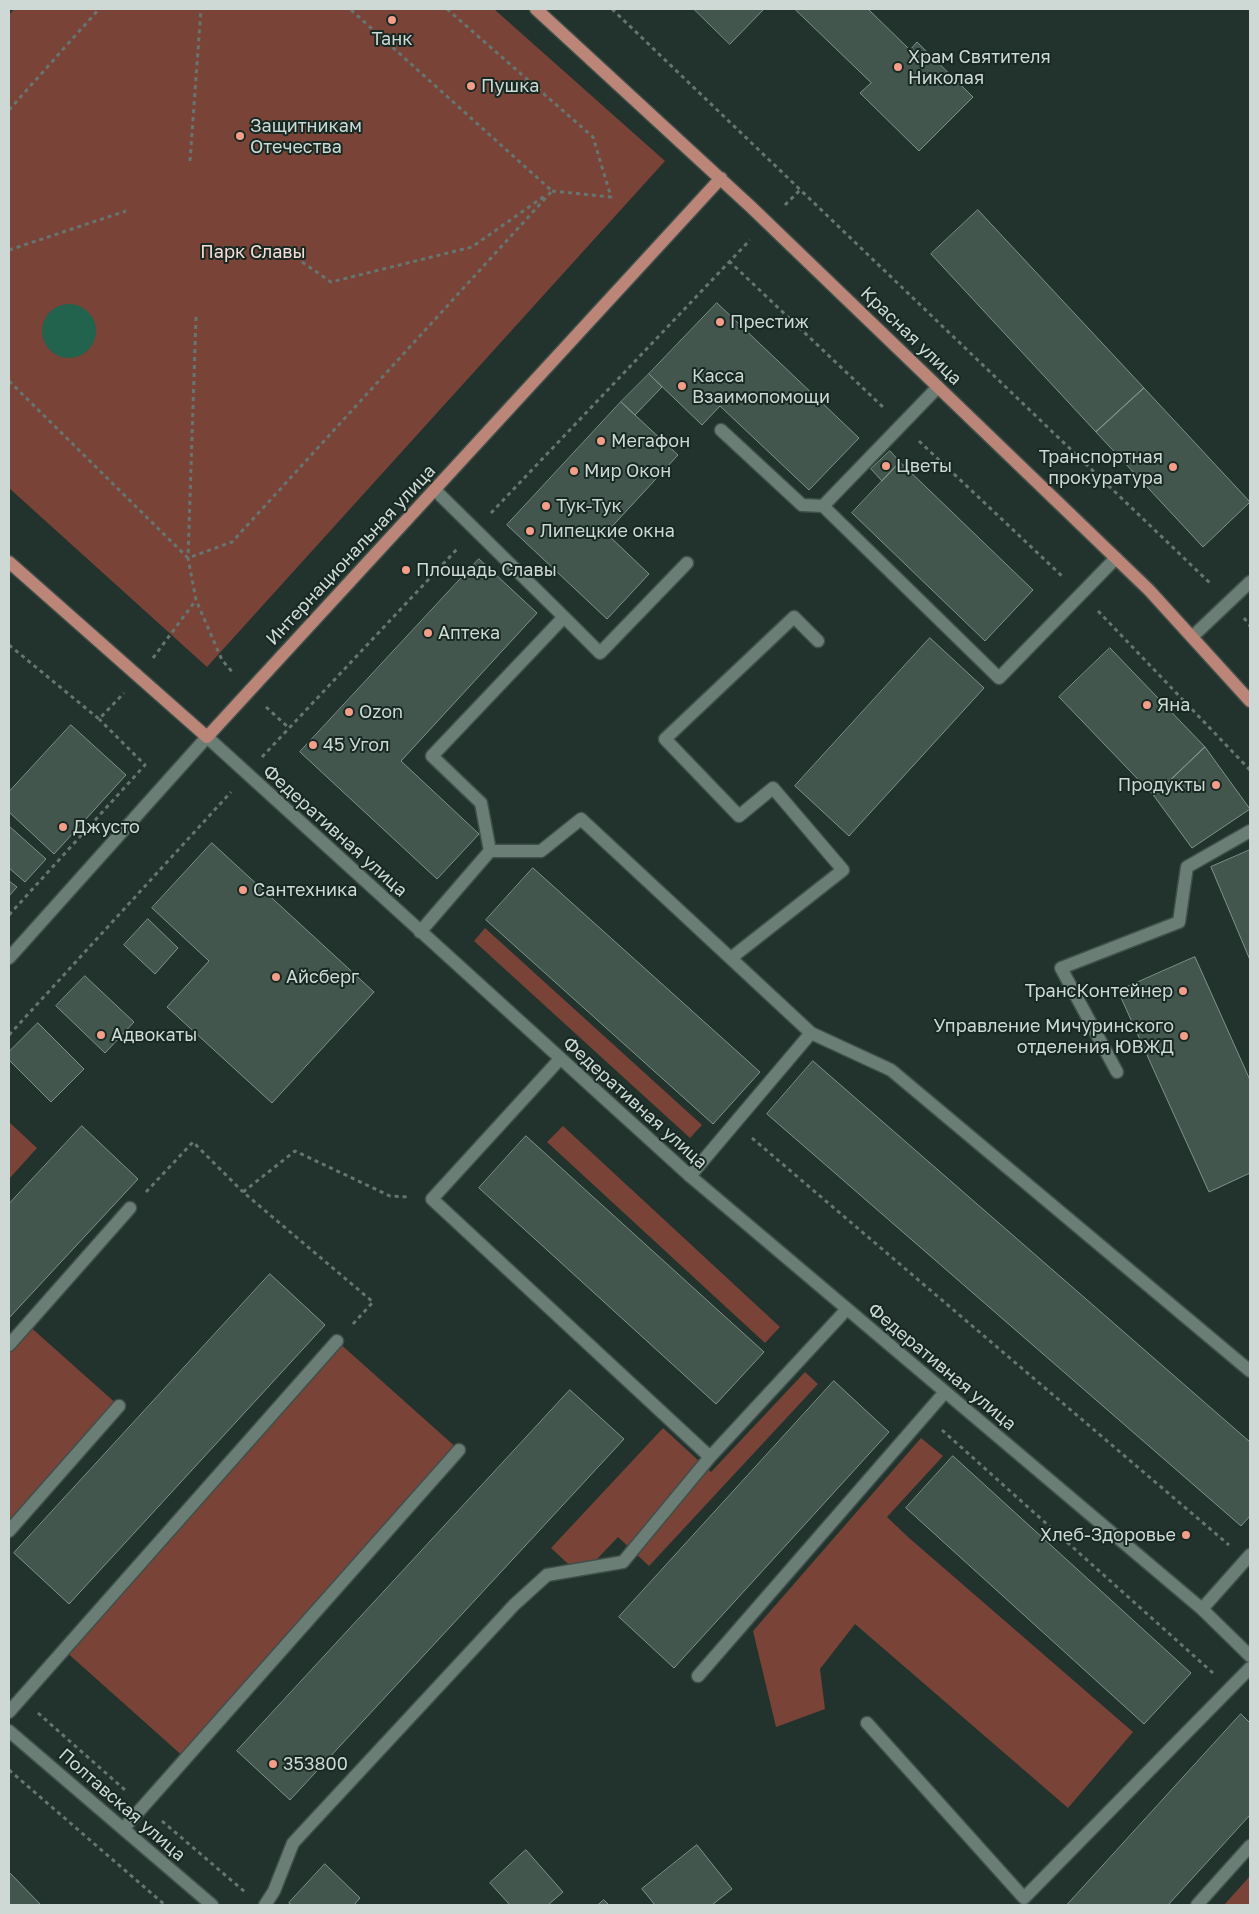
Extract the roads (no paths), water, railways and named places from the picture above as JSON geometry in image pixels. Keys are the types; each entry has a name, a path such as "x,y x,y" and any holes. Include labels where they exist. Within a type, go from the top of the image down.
{"main road":[{"name":"Красная улица","path":"536,9 768,222 1116,558 1149,590 1250,701"},
{"name":"Интернациональная улица","path":"207,737 721,178"},
{"name":"Федеративная улица","path":"9,562 207,737"}],"street":[{"path":"823,506 938,387"},
{"path":"721,430 802,506 823,506 999,678 1116,558"},
{"path":"435,490 600,652 687,563"},
{"path":"1192,637 1250,582"},
{"path":"490,851 482,804 432,756 564,617"},
{"path":"731,958 843,870 773,788 739,816 665,740 794,617 818,641"},
{"name":"Федеративная улица","path":"207,737 690,1176 1202,1609 1250,1656"},
{"name":"Интернациональная улица","path":"9,958 207,737"},
{"path":"420,932 490,851 541,851 581,819 810,1033 891,1070 1250,1371"},
{"path":"1117,1072 1061,968 1179,922 1186,867 1250,831"},
{"path":"690,1176 810,1033"},
{"path":"560,1059 432,1199 710,1457"},
{"path":"9,1345 130,1208"},
{"path":"264,1905 274,1891 293,1843 514,1605 548,1575 623,1562 710,1457 847,1309"},
{"path":"9,1712 337,1341"},
{"path":"698,1676 945,1392"},
{"path":"9,1531 119,1406"},
{"path":"124,1828 460,1450"},
{"path":"1202,1609 1248,1558"},
{"path":"867,1723 1024,1898 1250,1668"},
{"name":"Полтавская улица","path":"9,1731 124,1828 206,1903"},
{"path":"1198,1905 1250,1846"}],"place":[{"name":"Танк","path":"392,20"},
{"name":"Храм Святителя Николая","path":"898,67"},
{"name":"Пушка","path":"471,86"},
{"name":"Защитникам Отечества","path":"240,136"},
{"name":"Престиж","path":"720,322"},
{"name":"Касса Взаимопомощи","path":"682,386"},
{"name":"Мегафон","path":"601,441"},
{"name":"Цветы","path":"886,466"},
{"name":"Транспортная прокуратура","path":"1173,467"},
{"name":"Мир Окон","path":"574,471"},
{"name":"Тук-Тук","path":"546,506"},
{"name":"Липецкие окна","path":"530,531"},
{"name":"Площадь Славы","path":"406,570"},
{"name":"Аптека","path":"428,633"},
{"name":"Яна","path":"1147,705"},
{"name":"Ozon","path":"349,712"},
{"name":"45 Угол","path":"313,745"},
{"name":"Продукты","path":"1216,785"},
{"name":"Джусто","path":"63,827"},
{"name":"Сантехника","path":"243,890"},
{"name":"Айсберг","path":"276,977"},
{"name":"ТрансКонтейнер","path":"1183,991"},
{"name":"Адвокаты","path":"101,1035"},
{"name":"Управление Мичуринского отделения ЮВЖД","path":"1184,1036"},
{"name":"Хлеб-Здоровье","path":"1186,1535"},
{"name":"353800","path":"273,1764"}],"park label":[{"name":"Парк Славы","path":"253,252"}]}
